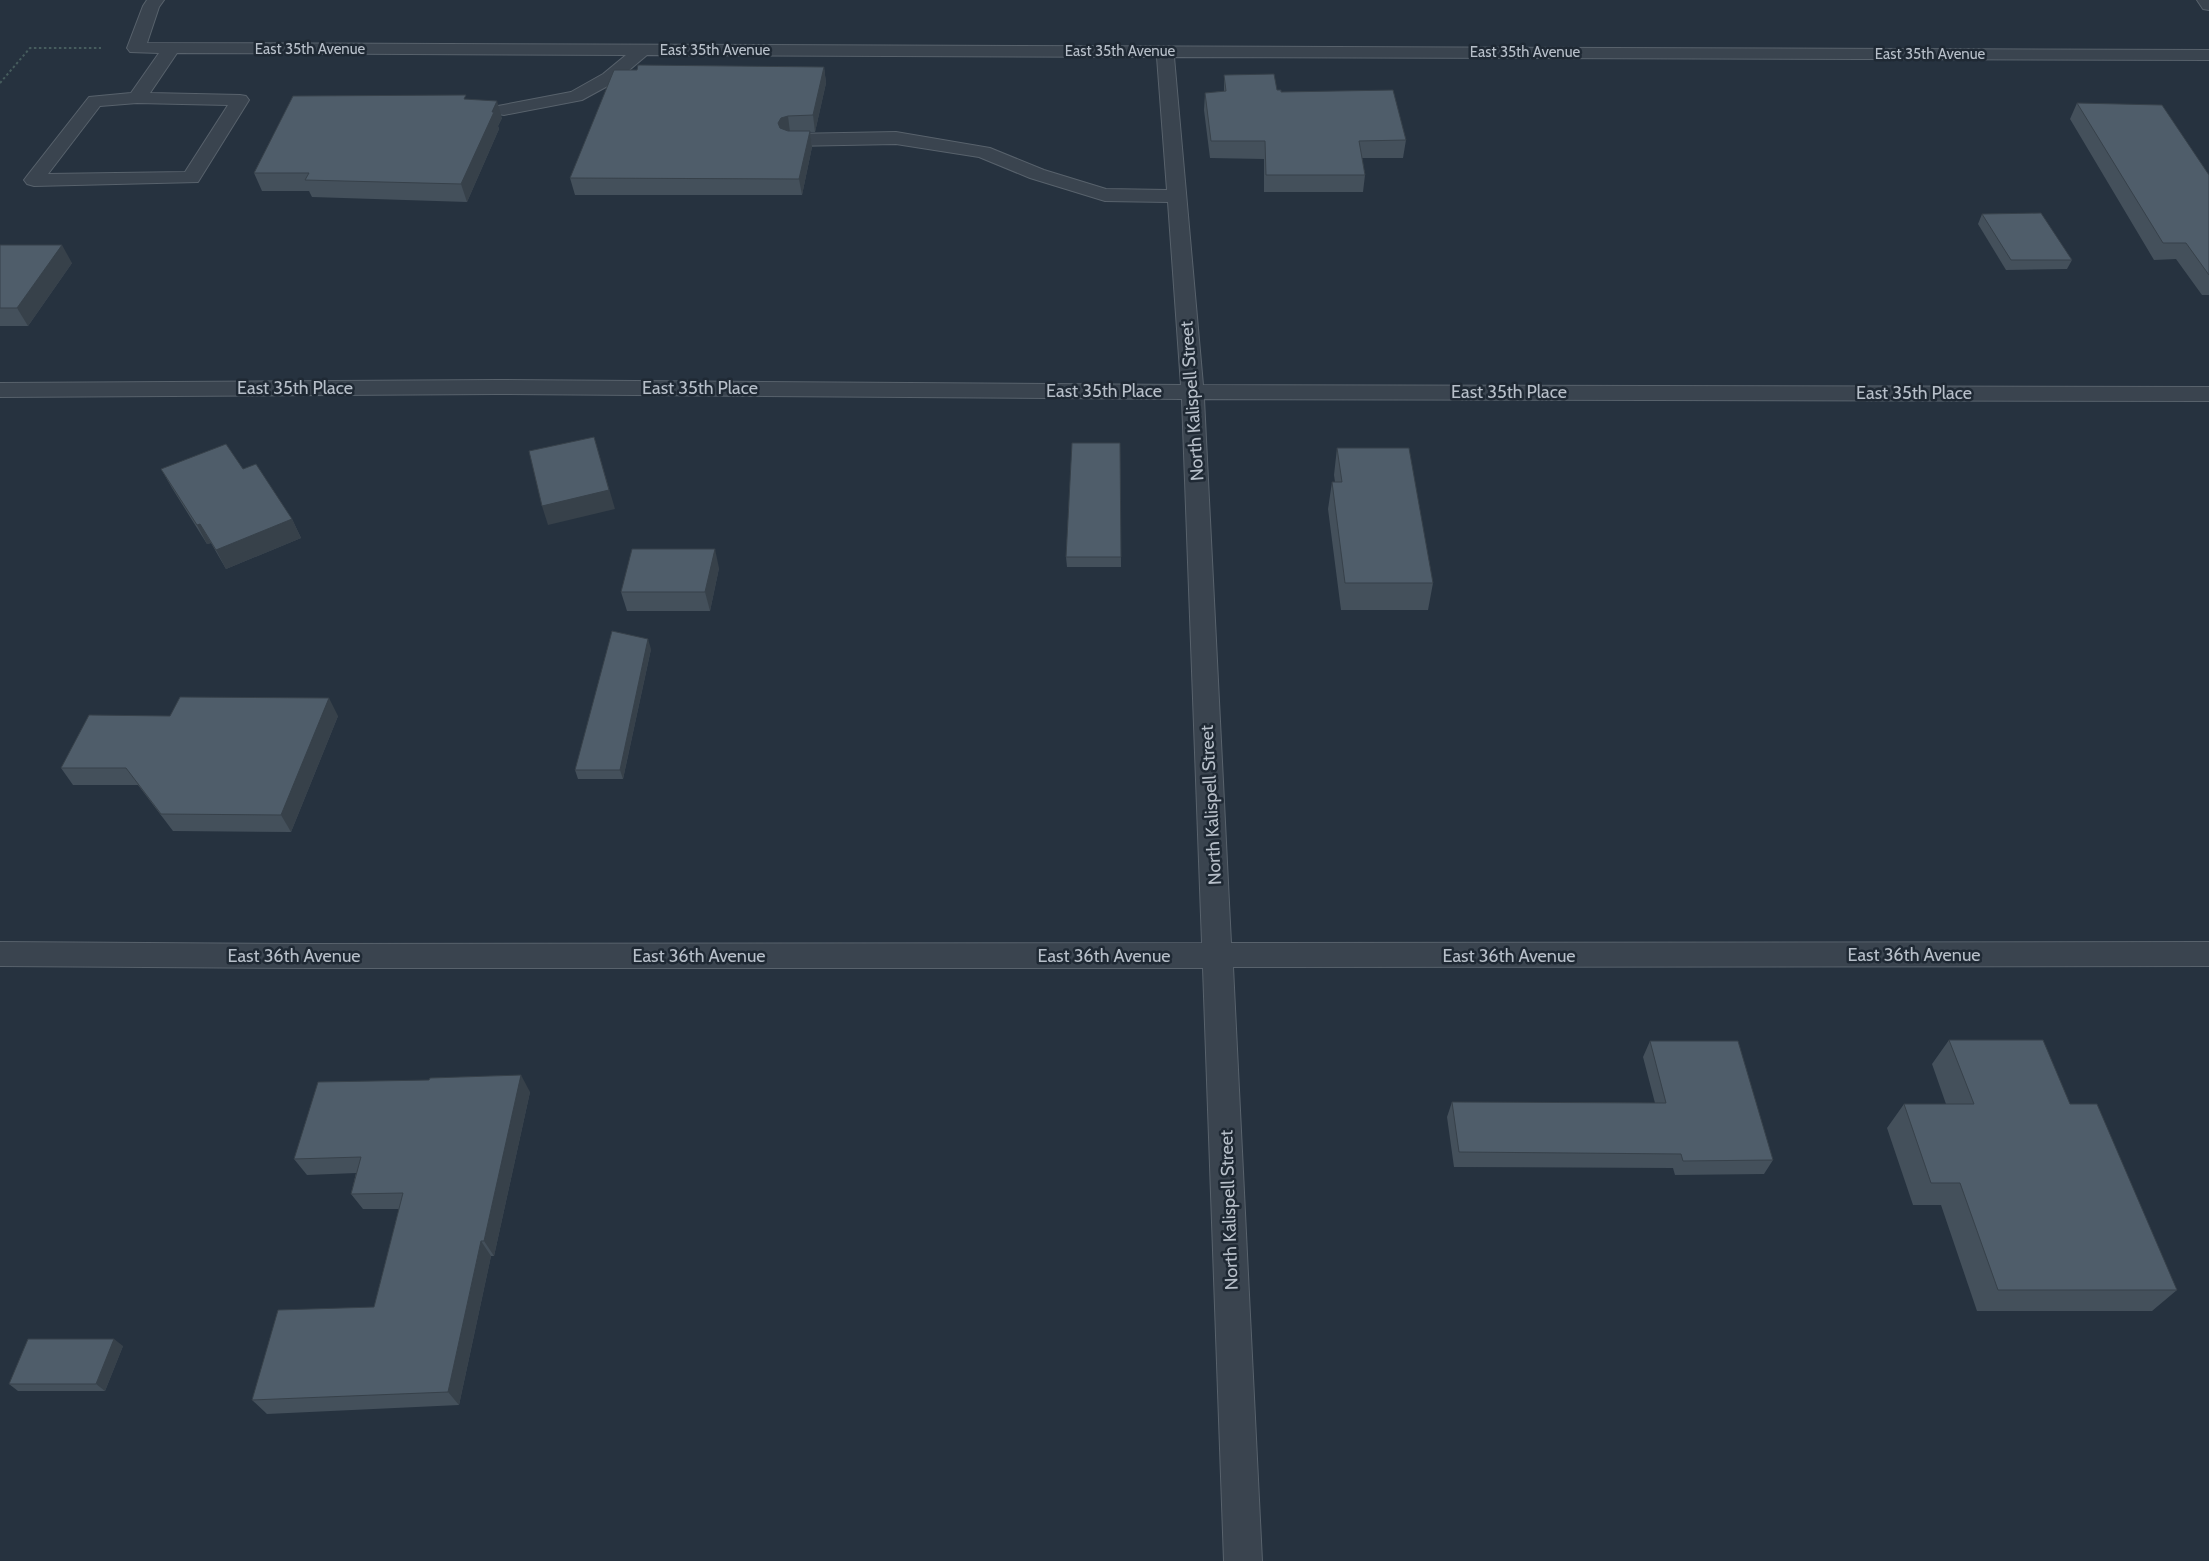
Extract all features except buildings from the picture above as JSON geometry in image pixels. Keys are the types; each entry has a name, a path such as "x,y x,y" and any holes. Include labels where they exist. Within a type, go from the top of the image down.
{"street":[{"path":"136,48 151,6 156,0"},
{"path":"2205,0 2209,5"},
{"name":"East 35th Avenue","path":"136,48 2209,55"},
{"path":"137,98 172,48"},
{"path":"504,110 576,96 609,78 644,49"},
{"name":"North Kalispell Street","path":"1165,51 1193,392 1243,1561"},
{"path":"137,98 240,100 190,178 34,180 95,101 137,98"},
{"path":"791,140 906,140 983,152 1038,174 1105,195 1177,196"},
{"name":"East 35th Place","path":"0,390 495,387 1193,392 2209,394"},
{"name":"East 36th Avenue","path":"0,954 302,956 2209,954"}],"path":[{"path":"0,83 30,48 136,48"}]}
